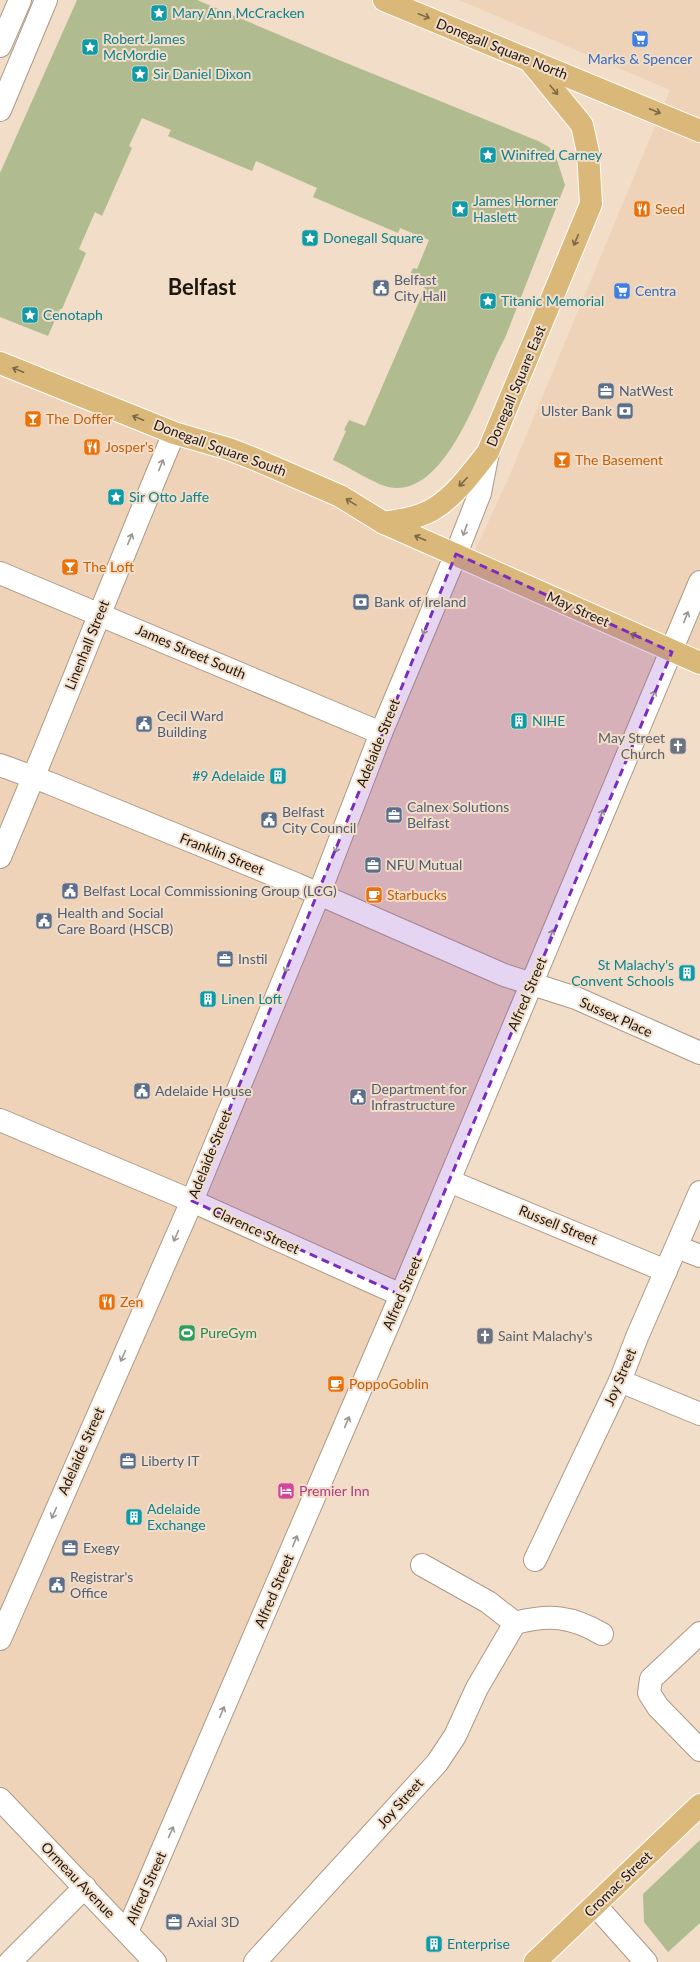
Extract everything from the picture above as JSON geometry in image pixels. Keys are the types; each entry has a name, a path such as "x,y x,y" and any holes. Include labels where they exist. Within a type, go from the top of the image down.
{"main road":[{"name":"Donegall Square North","path":"386,0 700,131"},
{"name":"Donegall Square East","path":"384,523 412,518 434,509 462,484 488,452 591,204 588,152 582,125 529,60"},
{"name":"Donegall Square South","path":"0,363 174,433 229,449 257,460 340,496 384,523 456,554"},
{"name":"May Street","path":"456,554 700,664"},
{"name":"Cromac Street","path":"535,1962 700,1805"}],"street":[{"path":"0,9 4,0"},
{"path":"0,46 20,0"},
{"path":"0,76 34,0"},
{"path":"0,110 46,0"},
{"name":"Linenhall Street","path":"0,857 174,433"},
{"name":"Donegall Square East","path":"456,554 480,493 488,452"},
{"name":"Adelaide Street","path":"0,1639 192,1201 319,894 381,732 456,554"},
{"name":"James Street South","path":"0,573 381,732"},
{"name":"Alfred Street","path":"127,1932 401,1295 530,984 672,652 700,582"},
{"name":"Franklin Street","path":"0,765 34,777 319,894 504,975 530,984"},
{"name":"Sussex Place","path":"530,984 576,998 700,1053"},
{"name":"Clarence Street","path":"0,1120 192,1201 401,1295"},
{"name":"Russell Street","path":"449,1181 666,1271"},
{"name":"Joy Street","path":"535,1560 620,1380 637,1336 700,1192"},
{"path":"677,1247 700,1256"},
{"path":"620,1380 700,1414"},
{"path":"422,1565 488,1602 515,1623 531,1619 561,1617 584,1623 602,1634"},
{"name":"Joy Street","path":"255,1962 437,1763 455,1736 477,1688 515,1623"},
{"path":"700,1633 651,1679 649,1693 658,1707 700,1750"},
{"name":"Ormeau Avenue","path":"0,1799 155,1962"},
{"path":"10,1962 85,1887"},
{"path":"595,1905 646,1962"}],"highlighted area":[{"path":"456,554 672,652 401,1295 192,1201"}],"shaded area":[{"path":"459,0 700,0 700,654 674,643 127,1926 0,1798 0,356 474,553 508,479 670,90"}],"green space":[{"path":"77,0 197,0 334,58 538,141 549,147 556,157 565,185 505,338 474,406 461,432 446,456 429,475 410,486 388,487 333,460 346,431 344,430 349,420 365,426 425,288 408,280 413,268 417,269 429,240 400,228 398,233 313,197 317,188 256,161 252,171 168,136 171,130 142,118 129,146 132,148 102,216 95,212 79,249 86,253 62,309 60,309 48,336 0,317 0,173"},
{"path":"700,1840 700,1923 668,1952 644,1922 643,1894"}],"place":[{"name":"Mary Ann McCracken","path":"159,13"},
{"name":"Marks & Spencer","path":"640,39"},
{"name":"Robert James McMordie","path":"90,47"},
{"name":"Sir Daniel Dixon","path":"140,74"},
{"name":"Winifred Carney","path":"488,155"},
{"name":"James Horner Haslett","path":"460,209"},
{"name":"Seed","path":"642,209"},
{"name":"Donegall Square","path":"310,238"},
{"name":"Belfast City Hall","path":"381,288"},
{"name":"Centra","path":"622,291"},
{"name":"Titanic Memorial","path":"488,301"},
{"name":"Cenotaph","path":"30,315"},
{"name":"NatWest","path":"606,391"},
{"name":"Ulster Bank","path":"625,411"},
{"name":"The Doffer","path":"33,419"},
{"name":"Josper's","path":"92,447"},
{"name":"The Basement","path":"562,460"},
{"name":"Sir Otto Jaffe","path":"116,497"},
{"name":"The Loft","path":"70,567"},
{"name":"Bank of Ireland","path":"361,602"},
{"name":"NIHE","path":"519,721"},
{"name":"Cecil Ward Building","path":"144,724"},
{"name":"May Street Church","path":"678,746"},
{"name":"#9 Adelaide","path":"278,776"},
{"name":"Calnex Solutions Belfast","path":"394,815"},
{"name":"Belfast City Council","path":"269,820"},
{"name":"NFU Mutual","path":"373,865"},
{"name":"Belfast Local Commissioning Group (LCG)","path":"70,891"},
{"name":"Starbucks","path":"374,895"},
{"name":"Health and Social Care Board (HSCB)","path":"44,921"},
{"name":"Instil","path":"225,959"},
{"name":"St Malachy's Convent Schools","path":"687,973"},
{"name":"Linen Loft","path":"208,999"},
{"name":"Adelaide House","path":"142,1091"},
{"name":"Department for Infrastructure","path":"358,1097"},
{"name":"Zen","path":"107,1302"},
{"name":"PureGym","path":"187,1333"},
{"name":"Saint Malachy's","path":"485,1336"},
{"name":"PoppoGoblin","path":"336,1384"},
{"name":"Liberty IT","path":"128,1461"},
{"name":"Premier Inn","path":"286,1491"},
{"name":"Adelaide Exchange","path":"134,1517"},
{"name":"Exegy","path":"70,1548"},
{"name":"Registrar's Office","path":"57,1585"},
{"name":"Axial 3D","path":"174,1922"},
{"name":"Enterprise","path":"434,1944"}],"district":[{"name":"Belfast","path":"202,287"}]}
